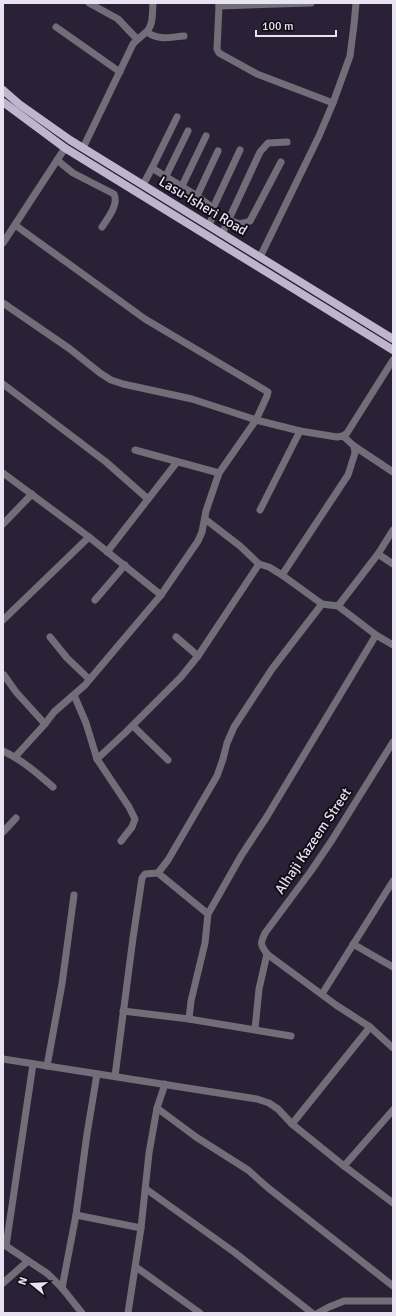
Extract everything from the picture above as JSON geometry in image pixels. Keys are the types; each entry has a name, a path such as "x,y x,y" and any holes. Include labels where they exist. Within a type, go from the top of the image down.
{"main road":[{"name":"Lasu-Isheri Road","path":"3,90 19,104 83,148 393,339"},
{"name":"Lasu-Isheri Road","path":"3,102 65,148 393,350"}],"street":[{"path":"89,3 118,19 137,39"},
{"path":"83,148 133,44 147,32 151,24 152,3"},
{"path":"311,3 219,5 217,49 219,53 257,74 333,103"},
{"path":"260,256 319,136 333,103 350,56 356,3"},
{"path":"56,27 120,72"},
{"path":"147,32 154,37 160,38 184,36"},
{"path":"143,185 177,117"},
{"path":"166,176 188,131"},
{"path":"182,186 206,136"},
{"path":"222,234 260,152 268,143 287,142"},
{"path":"3,243 65,148"},
{"path":"209,225 213,216 213,208 240,150"},
{"path":"197,196 218,151"},
{"path":"57,160 73,173 114,194 116,198 113,207 102,227"},
{"path":"228,219 243,224 250,221 281,162"},
{"path":"152,168 182,186 213,208"},
{"path":"15,225 145,319 268,392 256,420 219,474 198,541 161,595 89,679 74,695 54,712 15,757"},
{"path":"3,303 70,349 111,380 192,399 256,420 300,431 337,437 343,436 347,433 393,360"},
{"path":"3,384 106,462 148,499"},
{"path":"260,510 300,431"},
{"path":"343,436 354,446 393,472"},
{"path":"282,575 348,475 355,453 354,446"},
{"path":"135,450 219,474"},
{"path":"107,552 177,462"},
{"path":"3,473 89,537 161,595"},
{"path":"3,524 32,494"},
{"path":"205,519 240,546 259,564 282,575 322,604 338,606 376,635 393,645"},
{"path":"338,606 378,554 393,530"},
{"path":"3,620 89,537"},
{"path":"378,554 393,564"},
{"path":"97,759 133,726 181,677 198,656 259,564"},
{"path":"95,600 125,565"},
{"path":"158,873 168,860 217,776 227,743 234,727 272,669 322,604"},
{"path":"189,1019 191,1001 204,943 208,914 241,856 266,818 376,635"},
{"path":"50,637 67,658 89,679"},
{"path":"176,637 198,656"},
{"path":"4,675 16,692 45,724"},
{"path":"74,695 86,723 97,759 130,807 135,819 132,827 121,841"},
{"path":"133,726 168,760"},
{"name":"Alhaji Kazeem Street","path":"267,954 262,947 261,942 265,933 328,846 393,742"},
{"path":"3,751 15,757 32,769 53,787"},
{"path":"3,832 16,818"},
{"path":"115,1076 142,878 145,874 158,873 208,914"},
{"path":"322,994 393,882"},
{"path":"47,1066 62,984 74,896"},
{"path":"353,944 393,967"},
{"path":"254,1029 259,989 267,954 336,1005 370,1027 393,1048"},
{"path":"123,1011 189,1019 291,1036"},
{"path":"292,1124 370,1027"},
{"path":"3,1059 257,1098 278,1109 292,1124 393,1203"},
{"path":"33,1064 5,1245 48,1274 62,1288 82,1313"},
{"path":"62,1288 76,1215 97,1074"},
{"path":"128,1313 136,1266 149,1154 157,1108 165,1084"},
{"path":"157,1108 196,1137 248,1170 267,1187 393,1286"},
{"path":"344,1166 393,1110"},
{"path":"146,1189 234,1252 312,1313"},
{"path":"76,1215 141,1228"},
{"path":"3,1283 28,1261"},
{"path":"136,1266 200,1313"},
{"path":"318,1313 329,1306 344,1301 393,1301"}]}
